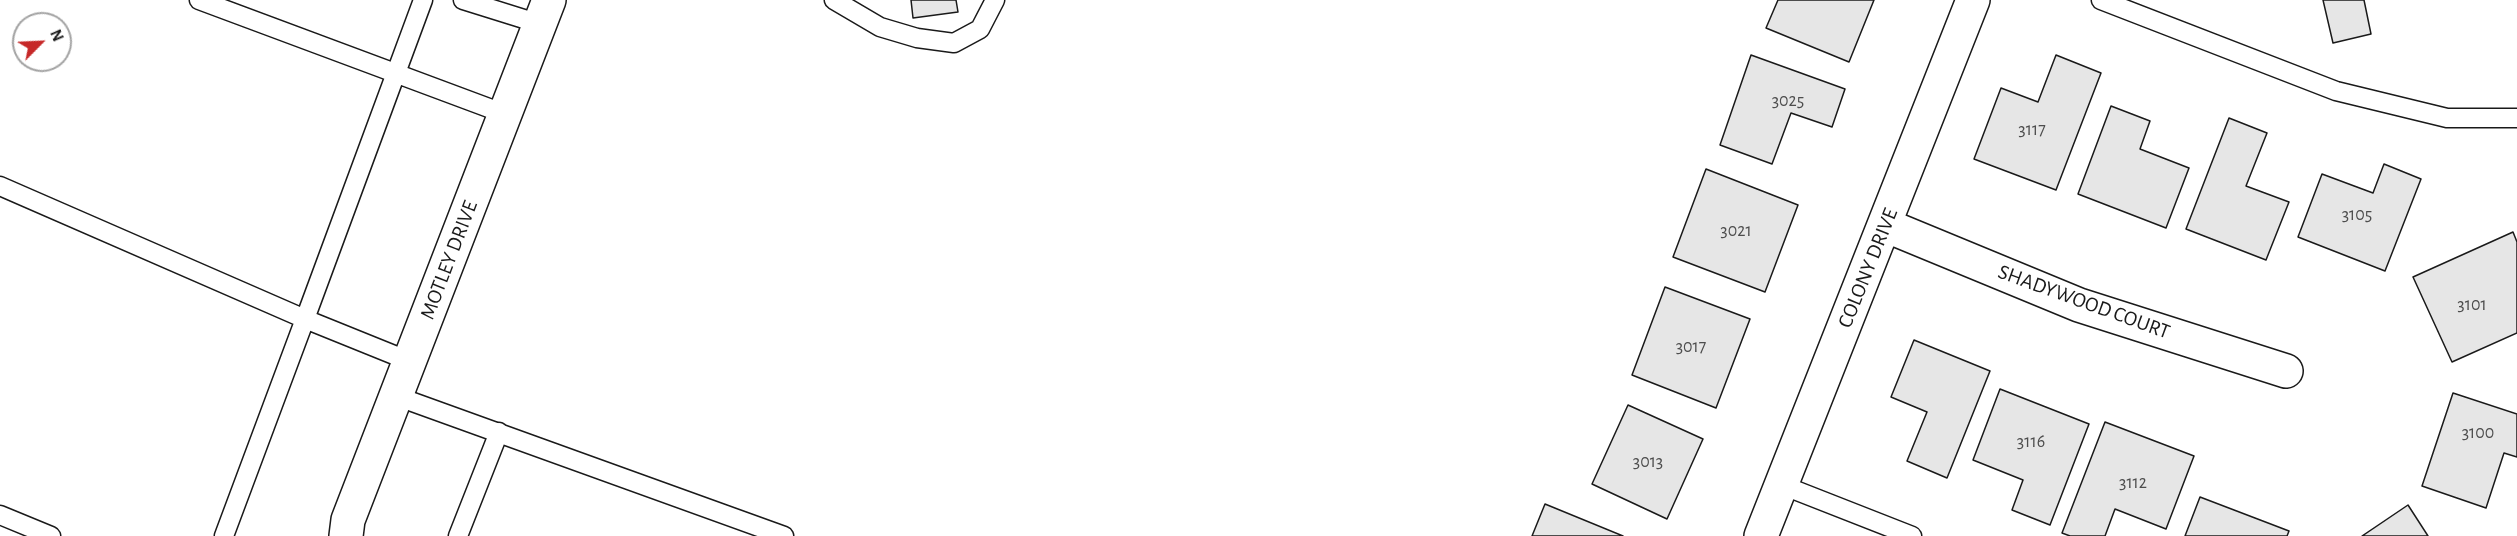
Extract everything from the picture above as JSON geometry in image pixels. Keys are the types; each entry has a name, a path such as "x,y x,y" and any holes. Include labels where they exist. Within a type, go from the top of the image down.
{"street":[{"name":"COLONY DRIVE","path":"1761,536 1973,0"},
{"name":"MOTLEY DRIVE","path":"344,531 545,12"},
{"name":"SHADYWOOD COURT","path":"1885,225 2079,305 2286,371"}],"lane":[{"path":"199,0 505,114"},
{"path":"224,536 423,0"},
{"path":"463,0 545,12"},
{"path":"834,0 880,27 917,38 954,43 980,29 995,0"},
{"path":"2101,0 2336,91 2447,118 2517,118"},
{"path":"0,186 305,319 409,361"},
{"path":"396,396 784,536"},
{"path":"458,536 499,432"},
{"path":"1782,485 1912,536"},
{"path":"0,515 51,536"}],"building":[{"path":"911,0 956,0 958,12 913,18"},
{"path":"1778,0 1874,0 1849,62 1766,28"},
{"path":"2323,0 2364,0 2371,34 2333,43"},
{"path":"1751,55 1845,89 1832,127 1791,113 1772,164 1720,145"},
{"path":"2056,55 2101,73 2056,190 1974,159 2001,88 2038,102"},
{"path":"2111,106 2150,121 2140,149 2189,168 2166,228 2078,194"},
{"path":"2229,118 2267,133 2246,186 2289,202 2266,260 2186,229"},
{"path":"2384,164 2421,179 2385,271 2298,237 2322,174 2373,193"},
{"path":"1706,169 1798,205 1765,292 1673,257"},
{"path":"2513,232 2517,242 2517,333 2452,362 2413,277"},
{"path":"1665,287 1750,319 1716,408 1632,375"},
{"path":"1914,340 1990,371 1947,478 1907,461 1927,412 1891,397"},
{"path":"2000,389 2089,424 2050,525 2012,510 2023,480 1973,460"},
{"path":"2453,393 2517,414 2517,457 2504,453 2486,508 2422,486"},
{"path":"1628,405 1703,439 1667,519 1592,484"},
{"path":"2105,422 2194,456 2166,529 2115,509 2105,536 2070,536 2062,533"},
{"path":"2200,497 2289,531 2287,536 2185,536"},
{"path":"1545,504 1623,536 1532,536"},
{"path":"2408,505 2428,536 2362,536"}]}
